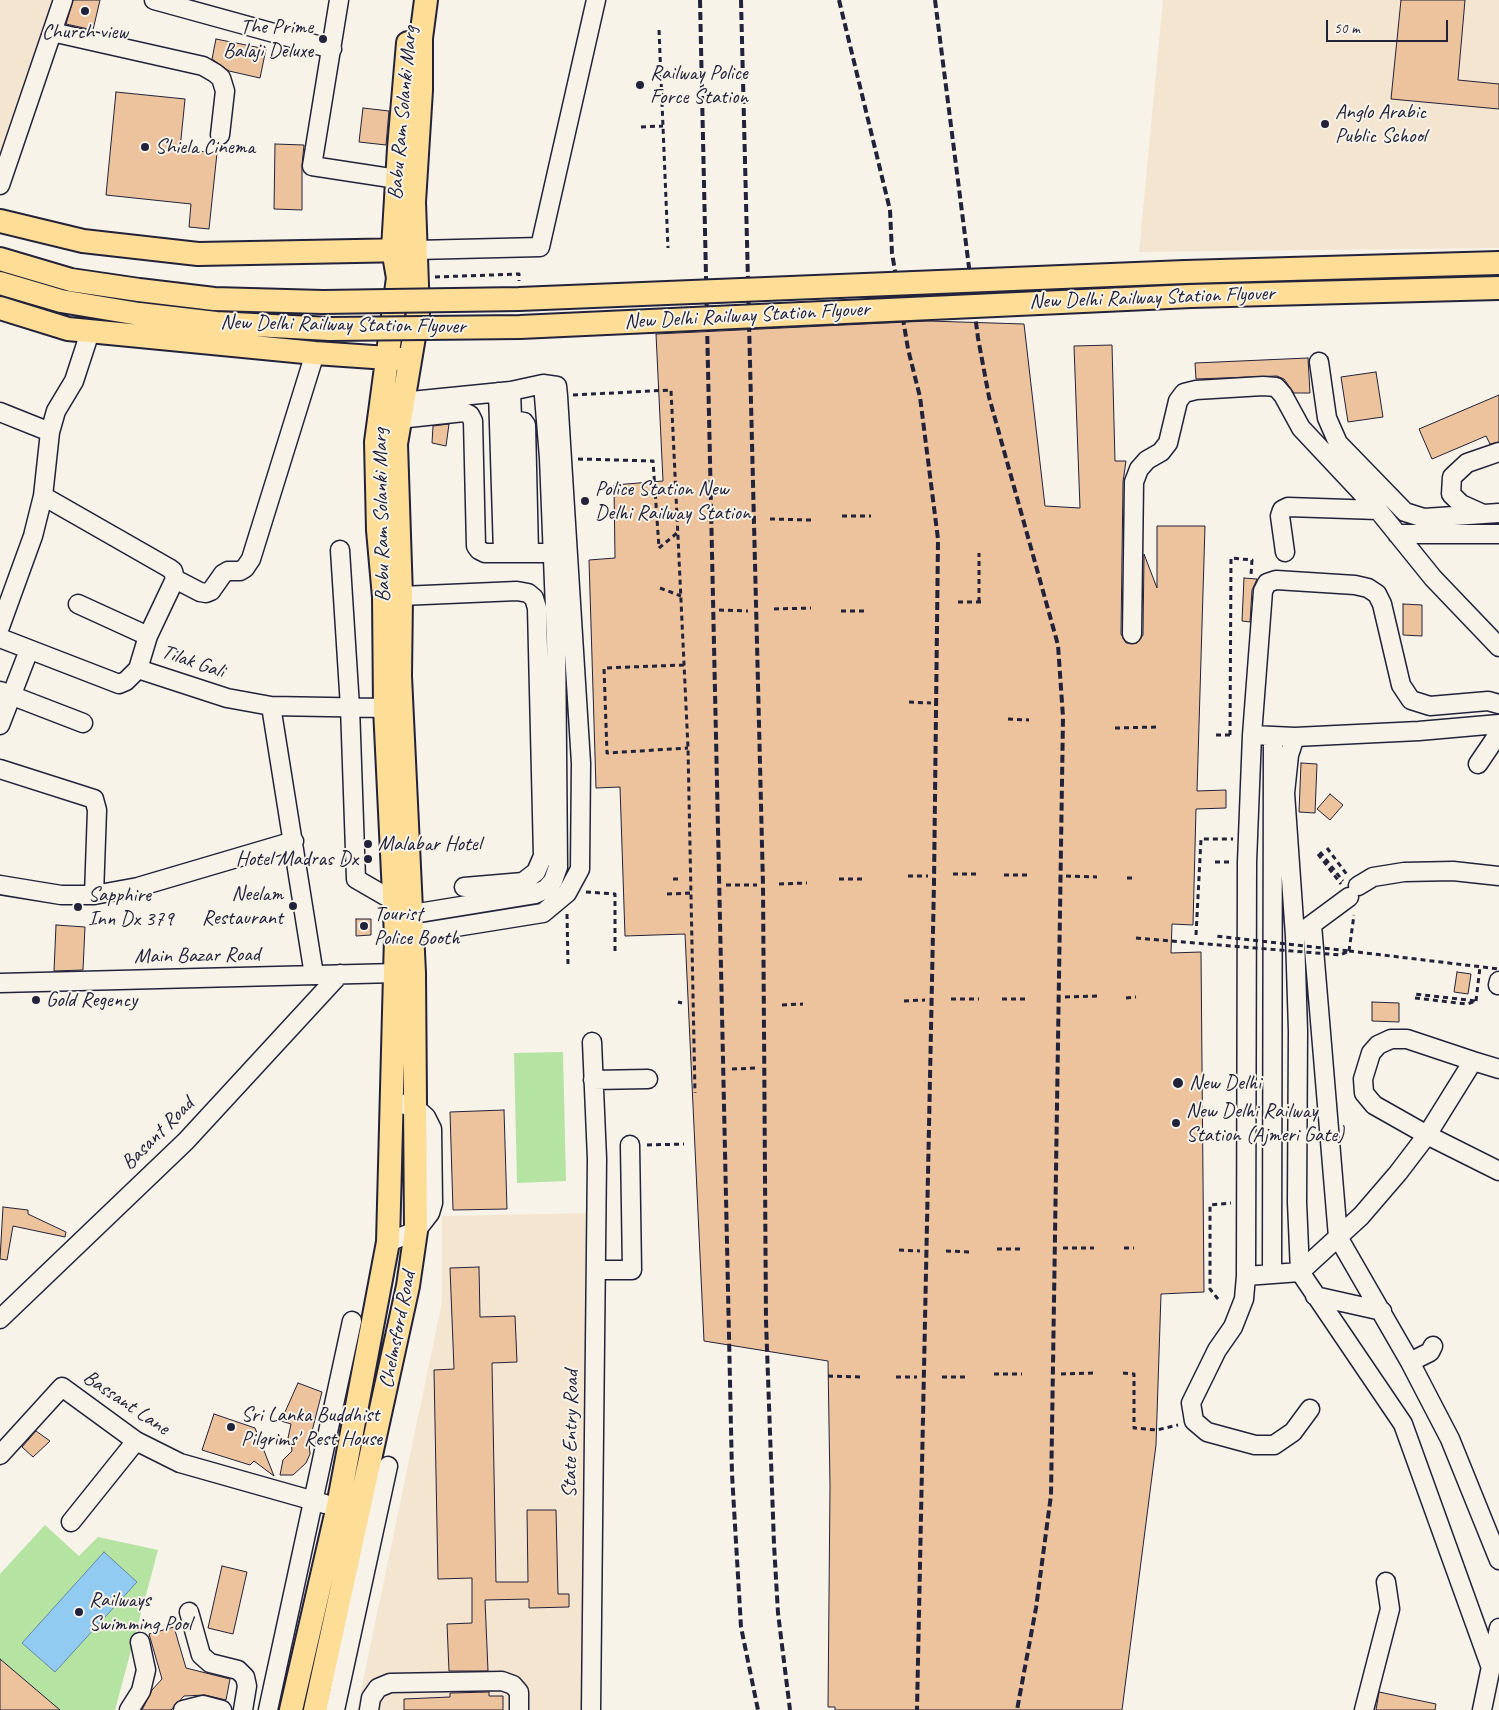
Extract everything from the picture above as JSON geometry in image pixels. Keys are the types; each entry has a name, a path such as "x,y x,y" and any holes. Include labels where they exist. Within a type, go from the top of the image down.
{"main road":[{"name":"Babu Ram Solanki Marg","path":"405,973 407,929 400,676 401,596 394,408 399,359 398,278 393,250 397,179 414,0"},
{"name":"Babu Ram Solanki Marg","path":"399,359 418,313 414,202 421,90 422,38 426,0"},
{"path":"0,221 83,241 198,254 416,250"},
{"name":"New Delhi Railway Station Flyover","path":"0,258 71,280 138,290 214,299 323,302 520,299 1185,272 1499,264"},
{"name":"New Delhi Railway Station Flyover","path":"0,283 61,300 139,314 216,323 330,328 520,327 1191,296 1499,288"},
{"path":"0,308 68,329 90,332 399,359"},
{"name":"Babu Ram Solanki Marg","path":"394,408 376,442 378,530 384,597 385,708 394,901 407,929"},
{"name":"Chelmsford Road","path":"291,1710 338,1506 388,1242 391,1100 405,973"},
{"name":"Chelmsford Road","path":"315,1710 404,1305 416,1230 417,1109 405,973"}],"street":[{"path":"0,185 63,0"},
{"path":"154,0 332,49"},
{"path":"340,0 312,166 397,179"},
{"path":"416,250 540,247 596,0"},
{"path":"52,32 203,66 215,73 221,78 225,91 220,134"},
{"path":"0,627 33,536 43,496 50,432 56,411 74,381 90,332"},
{"path":"175,579 206,593 211,591 223,574 228,571 240,571 251,559 315,353"},
{"path":"1319,362 1327,418 1338,443 1405,512 1424,518 1492,514"},
{"path":"394,408 543,384 557,386 562,458 559,830 558,867 554,881 546,890 535,894 464,906 407,929"},
{"path":"407,929 466,926 542,913 567,893 580,869 581,763 543,384"},
{"path":"1132,634 1134,482 1139,469 1147,460 1161,452 1168,443 1178,400 1184,393 1196,390 1276,387 1290,405 1301,428 1378,510 1433,578 1499,647"},
{"path":"505,391 512,420 516,553"},
{"path":"505,391 516,553"},
{"path":"394,408 464,412 470,415 473,421 476,546 485,553 561,553"},
{"path":"0,412 50,432"},
{"path":"1492,514 1461,504 1450,494 1452,477 1467,463 1499,452"},
{"path":"43,496 173,571 175,579 148,636 138,669"},
{"path":"1285,552 1280,516 1282,510 1288,507 1378,510"},
{"path":"1397,534 1499,534"},
{"path":"340,550 350,707 356,879 394,901"},
{"path":"1310,1409 1294,1432 1274,1445 1255,1445 1207,1432 1194,1422 1191,1402 1217,1350 1233,1327 1244,1299 1246,1276 1248,840 1252,735 1263,590 1267,583 1276,580 1355,585 1368,588 1377,594 1382,604 1401,686 1411,700 1430,706 1488,701 1499,704"},
{"path":"401,596 517,591 528,593 534,598 537,608 542,856 536,872 522,882 464,887"},
{"path":"78,604 148,636"},
{"name":"Tilak Gali","path":"0,638 119,684 126,682 138,669 227,698 271,706 385,708"},
{"path":"0,725 6,693 29,650"},
{"path":"6,693 83,723"},
{"path":"271,706 314,975"},
{"path":"1252,735 1295,737 1419,731 1499,724"},
{"path":"1478,764 1499,733"},
{"path":"1272,1274 1273,736"},
{"path":"1295,737 1289,755 1285,793 1295,936 1298,1031 1297,1202 1300,1272 1403,1424 1491,1668"},
{"path":"0,769 94,799 97,810 94,895"},
{"path":"0,885 61,895 94,895 138,887 294,842"},
{"path":"1295,936 1373,877 1404,872 1453,871 1499,876"},
{"path":"464,906 466,926"},
{"path":"1312,925 1338,1237 1382,1311 1450,1439 1499,1560"},
{"name":"Main Bazar Road","path":"0,983 405,973"},
{"name":"Basant Road","path":"1,1315 186,1141 340,974"},
{"path":"1498,985 1499,981"},
{"path":"1499,1069 1407,1039 1391,1039 1378,1045 1371,1053 1363,1079 1364,1093 1374,1105 1427,1135 1499,1171"},
{"name":"State Entry Road","path":"591,1710 597,1159 592,1042"},
{"path":"1246,1276 1300,1272 1361,1216 1398,1173 1427,1135 1474,1061"},
{"path":"593,1080 648,1079"},
{"path":"391,1100 417,1109"},
{"path":"596,1270 632,1270 630,1145"},
{"path":"388,1242 416,1230"},
{"path":"1315,1296 1382,1311"},
{"path":"268,1710 352,1321"},
{"path":"1410,1362 1430,1352 1433,1346"},
{"name":"Bassant Lane","path":"0,1455 62,1387 136,1441 180,1463 338,1506"},
{"path":"71,1522 136,1441"},
{"path":"335,1710 388,1466"},
{"path":"1364,1710 1390,1609 1386,1582"},
{"path":"189,1612 201,1655 210,1663 238,1670 245,1677 247,1686 243,1710"},
{"path":"1482,1710 1499,1628"},
{"path":"129,1710 141,1690 146,1670 140,1642"},
{"path":"369,1710 371,1698 378,1688 390,1683 502,1681 513,1685 519,1692 519,1710"},
{"path":"183,1710 202,1706 222,1710"}],"path":[{"path":"659,30 668,248"},
{"path":"641,127 663,126"},
{"path":"443,277 519,274 520,299"},
{"path":"558,396 671,390 688,748 695,1094"},
{"path":"562,458 653,460 659,548 678,533"},
{"path":"842,516 871,516"},
{"path":"718,517 746,517"},
{"path":"770,519 811,520"},
{"path":"978,602 979,554"},
{"path":"1230,735 1232,558 1252,560 1251,578"},
{"path":"660,588 680,596"},
{"path":"958,602 984,602"},
{"path":"774,609 811,608"},
{"path":"719,610 748,611"},
{"path":"841,611 868,610"},
{"path":"684,665 604,668 607,753 688,748"},
{"path":"909,702 931,703"},
{"path":"1008,720 1029,720"},
{"path":"1116,728 1157,727"},
{"path":"1196,935 1201,839 1248,840"},
{"path":"1328,848 1352,893 1349,951"},
{"path":"1319,853 1352,893"},
{"path":"953,874 979,874"},
{"path":"1004,875 1027,876"},
{"path":"908,876 928,876"},
{"path":"1066,876 1097,877"},
{"path":"1127,878 1136,878"},
{"path":"839,879 866,879"},
{"path":"778,884 807,883"},
{"path":"726,885 756,885"},
{"path":"667,894 692,893"},
{"path":"615,951 616,894"},
{"path":"567,918 568,964"},
{"path":"1216,936 1341,948 1349,951 1499,969"},
{"path":"1136,938 1340,955 1349,951"},
{"path":"1415,996 1476,1001 1480,966"},
{"path":"1065,997 1097,996"},
{"path":"1126,998 1136,998"},
{"path":"951,999 979,999"},
{"path":"1002,999 1026,999"},
{"path":"904,1001 925,1000"},
{"path":"782,1005 803,1004"},
{"path":"732,1069 758,1068"},
{"path":"630,1145 684,1144"},
{"path":"1216,1202 1210,1205 1210,1289 1218,1299"},
{"path":"1062,1248 1094,1248"},
{"path":"1124,1248 1134,1248"},
{"path":"997,1249 1024,1249"},
{"path":"899,1250 920,1251"},
{"path":"946,1251 971,1252"},
{"path":"1061,1374 1093,1373"},
{"path":"1123,1373 1134,1374 1134,1428 1157,1430 1194,1422"},
{"path":"994,1374 1022,1374"},
{"path":"828,1376 861,1377"},
{"path":"942,1377 966,1376"},
{"path":"896,1377 917,1377"}],"shaded area":[{"path":"0,0 58,0 0,182"},
{"name":"Anglo Arabic Public School","path":"1163,0 1499,0 1499,248 1139,252"},
{"path":"594,1213 594,1710 357,1710 442,1302 442,1216"}],"green space":[{"path":"563,1052 566,1181 517,1183 514,1053"},
{"path":"45,1525 79,1556 98,1537 158,1550 115,1710 0,1710 0,1574"}],"water":[{"name":"Railways Swimming Pool","path":"104,1552 137,1582 55,1672 22,1643"}],"building":[{"path":"73,0 100,0 93,30 66,24"},
{"path":"1401,0 1465,0 1458,80 1499,84 1499,109 1391,99"},
{"path":"216,39 266,49 260,78 229,71 212,59"},
{"name":"Shiela Cinema","path":"116,92 185,99 180,149 217,153 209,229 189,227 191,204 106,195"},
{"path":"363,108 389,111 386,145 359,142"},
{"path":"275,144 304,145 302,210 274,209"},
{"path":"928,321 1024,324 1045,506 1080,508 1074,346 1112,345 1115,461 1126,461 1123,482 1121,634 1126,643 1137,643 1143,635 1144,554 1157,588 1157,526 1205,526 1197,791 1226,790 1226,808 1196,809 1193,925 1172,924 1171,953 1201,952 1204,1292 1161,1294 1156,1445 1122,1710 835,1710 835,1707 828,1707 830,1486 828,1361 704,1341 685,934 625,936 620,787 596,788 589,560 615,558 614,485 663,481 656,334"},
{"path":"1308,358 1310,393 1294,393 1284,379 1277,376 1196,379 1195,363"},
{"path":"1376,372 1383,417 1348,422 1341,377"},
{"path":"1499,395 1499,442 1490,444 1486,436 1432,459 1419,429"},
{"path":"449,424 446,446 432,443 433,426"},
{"path":"1244,578 1257,579 1252,590 1250,622 1242,621"},
{"path":"1403,604 1422,605 1422,636 1403,635"},
{"path":"1301,763 1317,764 1315,813 1299,812"},
{"path":"1330,794 1343,805 1330,820 1317,809"},
{"path":"356,919 371,919 371,935 356,936"},
{"path":"56,925 85,927 83,970 54,971"},
{"path":"1457,972 1471,974 1468,994 1454,992"},
{"path":"1372,1002 1399,1003 1399,1022 1372,1021"},
{"path":"504,1110 507,1209 453,1210 450,1112"},
{"path":"3,1207 28,1210 28,1214 66,1232 65,1237 13,1226 7,1260 0,1259"},
{"path":"479,1267 480,1317 515,1316 517,1362 492,1363 496,1582 528,1582 527,1510 556,1510 558,1594 569,1594 569,1607 529,1608 529,1599 485,1600 488,1671 449,1671 447,1624 472,1623 472,1578 438,1579 434,1370 454,1369 450,1268"},
{"path":"298,1383 322,1392 309,1443 310,1454 306,1463 293,1475 280,1475 283,1460 292,1451 291,1441 288,1438 291,1424 281,1421"},
{"path":"214,1414 255,1428 274,1476 254,1461 250,1465 202,1450"},
{"path":"36,1431 50,1441 33,1457 22,1447"},
{"path":"222,1566 247,1572 233,1634 208,1628"},
{"path":"174,1627 186,1668 230,1679 226,1700 205,1695 184,1696 171,1710 142,1710 152,1690 162,1679 149,1634"},
{"path":"0,1659 60,1710 0,1710"},
{"path":"489,1692 489,1696 503,1696 503,1710 404,1710 404,1699 450,1697 450,1693"},
{"path":"1379,1692 1436,1704 1435,1710 1376,1710"}],"railway":[{"path":"700,0 732,1474 741,1627 758,1710"},
{"path":"741,0 763,885 766,1321 778,1613 790,1710"},
{"path":"839,0 890,210 892,253 908,349 920,397 938,539 934,883 917,1710"},
{"path":"935,0 978,338 989,397 1058,645 1063,717 1051,1495 1036,1608 1017,1710"}],"place":[{"name":"Church view","path":"85,11"},
{"name":"The Prime Balaji Deluxe","path":"323,39"},
{"name":"Railway Police Force Station","path":"640,85"},
{"name":"Anglo Arabic Public School","path":"1325,124"},
{"name":"Shiela Cinema","path":"145,147"},
{"name":"Police Station New Delhi Railway Station","path":"585,501"},
{"name":"Malabar Hotel","path":"368,844"},
{"name":"Hotel Madras Dx","path":"368,859"},
{"name":"Neelam Restaurant","path":"293,906"},
{"name":"Sapphire Inn Dx 379","path":"78,907"},
{"name":"Tourist Police Booth","path":"364,926"},
{"name":"Gold Regency","path":"36,1000"},
{"name":"New Delhi","path":"1178,1083"},
{"name":"New Delhi Railway Station (Ajmeri Gate)","path":"1176,1123"},
{"name":"Sri Lanka Buddhist Pilgrims' Rest House","path":"231,1427"},
{"name":"Railways Swimming Pool","path":"79,1612"}]}
